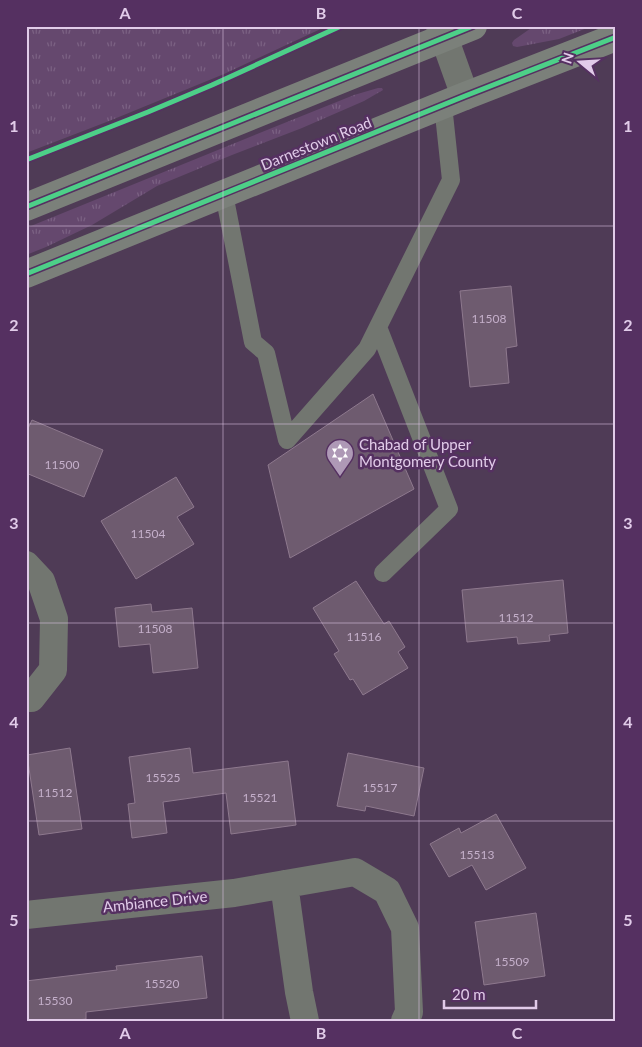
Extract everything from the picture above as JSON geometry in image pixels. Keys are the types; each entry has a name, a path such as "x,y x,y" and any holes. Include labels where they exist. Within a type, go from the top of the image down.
{"main road":[{"path":"26,207 442,32 473,26"},
{"name":"Darnestown Road","path":"26,274 454,101 616,38"}],"street":[{"path":"442,32 454,101"},
{"path":"26,565 41,582 54,619 53,670 31,698 26,698"},
{"name":"Ambiance Drive","path":"26,915 234,893 355,872 386,891 405,928 409,1012 405,1021"},
{"path":"284,884 299,992 305,1021"}],"lane":[{"path":"224,194 253,342 266,353 287,440 367,349 451,180 454,101"},
{"path":"378,327 449,509 383,573"}],"green space":[{"path":"26,26 327,26 224,74 26,153"},
{"path":"534,26 592,26 559,39 517,47 513,46 514,40"},
{"path":"378,88 383,90 364,101 157,186 92,225 26,255 26,228 354,95"}],"building":[{"path":"511,286 517,346 506,348 509,383 470,387 460,291"},
{"name":"Chabad of Upper Montgomery County","path":"373,394 414,489 290,558 268,465"},
{"path":"32,420 103,450 84,497 26,473 26,433"},
{"path":"176,477 194,507 177,517 194,544 136,579 101,521"},
{"path":"563,580 568,633 549,635 550,641 518,644 517,637 467,642 462,590"},
{"path":"356,581 384,624 389,621 405,647 398,652 408,668 363,695 353,679 350,680 334,654 339,651 313,608"},
{"path":"151,604 152,612 192,608 198,668 153,673 150,644 119,647 115,608"},
{"path":"70,748 82,829 39,835 27,755"},
{"path":"190,748 193,773 288,761 296,825 231,834 226,793 163,802 167,833 132,838 128,804 135,803 129,757"},
{"path":"348,753 424,768 414,816 366,806 365,811 337,806"},
{"path":"496,814 526,868 486,890 472,865 449,877 430,844 459,828 461,833"},
{"path":"536,913 545,976 484,985 475,922"},
{"path":"202,956 207,998 86,1012 86,1019 26,1021 26,981 117,970 116,966"}],"cycle path":[{"path":"26,160 212,85 341,26"},
{"path":"26,207 473,26"},
{"path":"26,274 465,96 616,37"}],"place":[{"name":"Chabad of Upper Montgomery County","path":"340,477"}]}
